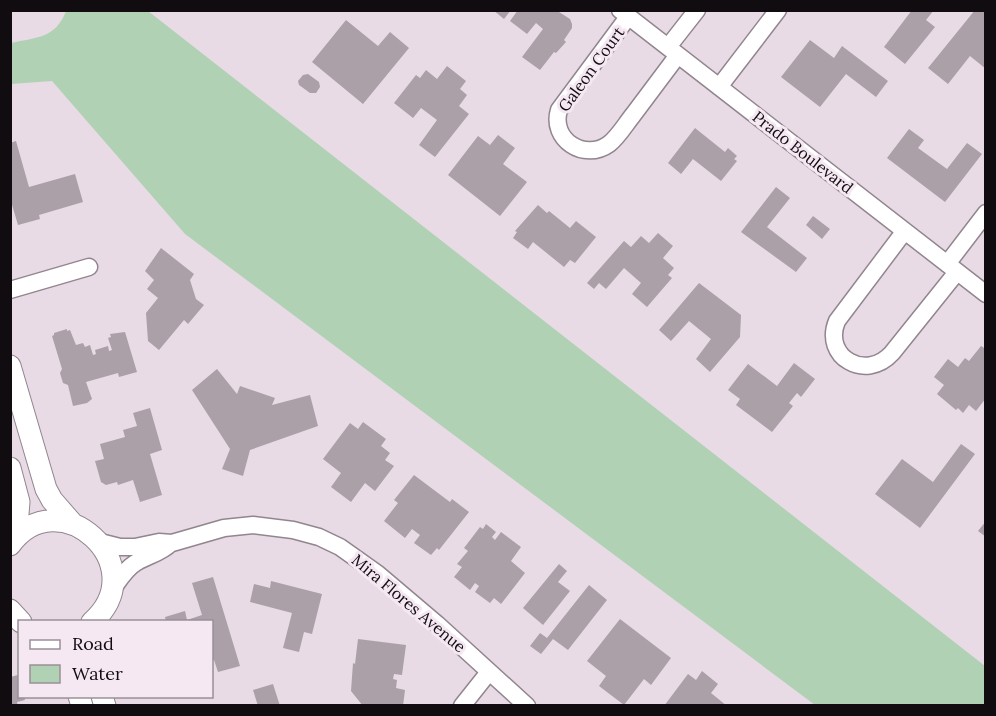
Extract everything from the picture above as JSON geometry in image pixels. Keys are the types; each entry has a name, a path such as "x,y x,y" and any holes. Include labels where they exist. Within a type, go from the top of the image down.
{"street":[{"name":"Galeon Court","path":"624,14 559,110 557,117 560,132 572,145 587,150 609,144 673,51 697,10"},
{"path":"719,87 778,10"},
{"name":"Prado Boulevard","path":"624,14 986,294"},
{"path":"904,232 842,313 834,328 837,348 852,363 868,367 888,358 952,268 986,213"},
{"path":"10,290 89,267"},
{"path":"10,366 46,489 52,500 72,523"},
{"path":"10,468 19,502 13,541"},
{"path":"13,541 28,528 42,523 57,521 72,523 88,531 100,542 109,557 113,573 112,590"},
{"name":"Mira Flores Avenue","path":"172,543 224,528 245,526 273,527 319,537 340,547 364,563 437,624 527,705"},
{"path":"100,542 126,548 159,542 172,543"},
{"path":"97,619 123,573 132,565 162,551 172,543"},
{"path":"462,705 489,672"}],"water":[{"path":"66,11 148,11 985,666 985,705 815,705 185,234 52,81 11,84 11,43 37,38 51,32 62,20"}],"building":[{"path":"493,10 511,10 504,19"},
{"path":"518,10 560,10 559,12 570,19 572,24 564,40 566,42 556,53 554,52 540,70 522,57 543,29 536,23 527,34 510,21"},
{"path":"912,10 934,10 926,20 935,27 905,64 884,47"},
{"path":"975,10 981,10 986,14 986,69 970,56 948,84 928,68"},
{"path":"346,20 378,46 390,32 409,48 363,104 312,62"},
{"path":"810,40 834,58 842,46 888,81 876,97 846,74 820,107 781,77"},
{"path":"447,66 466,81 460,89 467,95 459,106 469,114 435,157 419,145 437,120 421,108 413,118 394,103 416,75 420,78 426,70 437,79"},
{"path":"308,74 319,82 320,87 316,93 310,93 299,85 298,81 303,75"},
{"path":"695,128 725,152 728,148 737,156 734,159 737,161 721,181 693,159 681,174 668,163"},
{"path":"909,129 924,140 918,148 947,169 967,143 982,154 945,202 887,158"},
{"path":"498,135 515,148 503,164 527,182 500,216 448,175 478,136 490,145"},
{"path":"16,141 29,187 75,174 83,202 39,215 40,219 18,225 10,198 10,143"},
{"path":"776,187 790,198 767,227 807,258 796,272 741,232"},
{"path":"538,205 570,228 576,221 596,237 575,263 570,260 564,267 533,242 528,249 513,238 517,232 515,231"},
{"path":"813,216 830,229 822,239 806,225"},
{"path":"658,233 673,246 663,258 674,268 668,275 672,278 647,307 632,294 641,283 624,268 606,289 599,283 594,289 587,283 624,241 631,247 641,236 649,243"},
{"path":"161,248 194,274 190,280 196,299 204,305 188,324 184,320 159,350 148,341 146,313 158,298 147,289 154,280 145,271"},
{"path":"699,283 741,315 740,337 710,372 696,359 711,339 689,321 671,341 659,330"},
{"path":"67,329 67,331 70,330 76,345 83,343 85,347 90,345 93,355 96,354 95,350 108,346 109,351 112,350 108,338 111,337 110,334 125,332 137,372 119,377 118,373 86,382 92,399 87,403 73,406 68,385 63,383 60,373 62,369 52,336 54,333"},
{"path":"981,346 986,349 986,398 976,411 969,405 963,413 937,394 944,385 934,377 948,359 958,367 965,358 969,361"},
{"path":"794,363 815,379 801,397 797,393 789,403 793,406 772,432 736,405 740,399 728,390 748,364 777,386"},
{"path":"217,369 237,394 240,386 275,398 272,405 310,395 318,426 250,450 243,476 222,469 230,449 192,390"},
{"path":"150,408 162,450 150,454 162,495 140,502 133,480 118,485 117,482 106,485 101,482 95,461 104,459 100,444 125,437 123,430 137,426 133,413"},
{"path":"363,422 386,439 381,446 390,453 385,460 394,466 375,491 365,483 351,502 331,487 341,473 323,459 350,423 358,429"},
{"path":"961,444 975,454 920,528 875,494 902,459 933,482"},
{"path":"414,475 450,502 452,499 469,512 439,550 437,548 431,555 414,543 420,535 412,529 405,538 384,521 398,503 394,500"},
{"path":"986,521 986,537 978,531"},
{"path":"486,524 496,532 492,537 495,540 501,532 521,547 511,561 525,573 501,604 494,598 490,603 475,592 479,586 475,583 470,590 454,577 462,567 457,564 468,551 464,548 480,527 483,529"},
{"path":"559,564 567,571 558,582 570,591 543,625 523,608"},
{"path":"213,577 240,666 218,672 213,660 213,620 187,620 202,615 192,583"},
{"path":"271,581 322,594 312,634 304,632 299,652 283,648 292,613 250,602 254,584 270,588"},
{"path":"589,585 607,600 568,650 553,639 541,654 530,646 540,633 547,638"},
{"path":"185,611 187,620 166,620 165,617"},
{"path":"620,619 671,658 651,685 644,679 624,705 599,686 606,676 587,661"},
{"path":"358,639 406,645 402,675 394,674 393,679 397,680 396,688 405,690 403,706 363,706 351,691"},
{"path":"702,671 718,684 711,693 727,706 664,706 688,674 696,680"},
{"path":"18,675 18,698 24,698 25,700 17,702 18,706 10,706 10,677"},
{"path":"273,684 280,706 258,706 253,690"}]}
